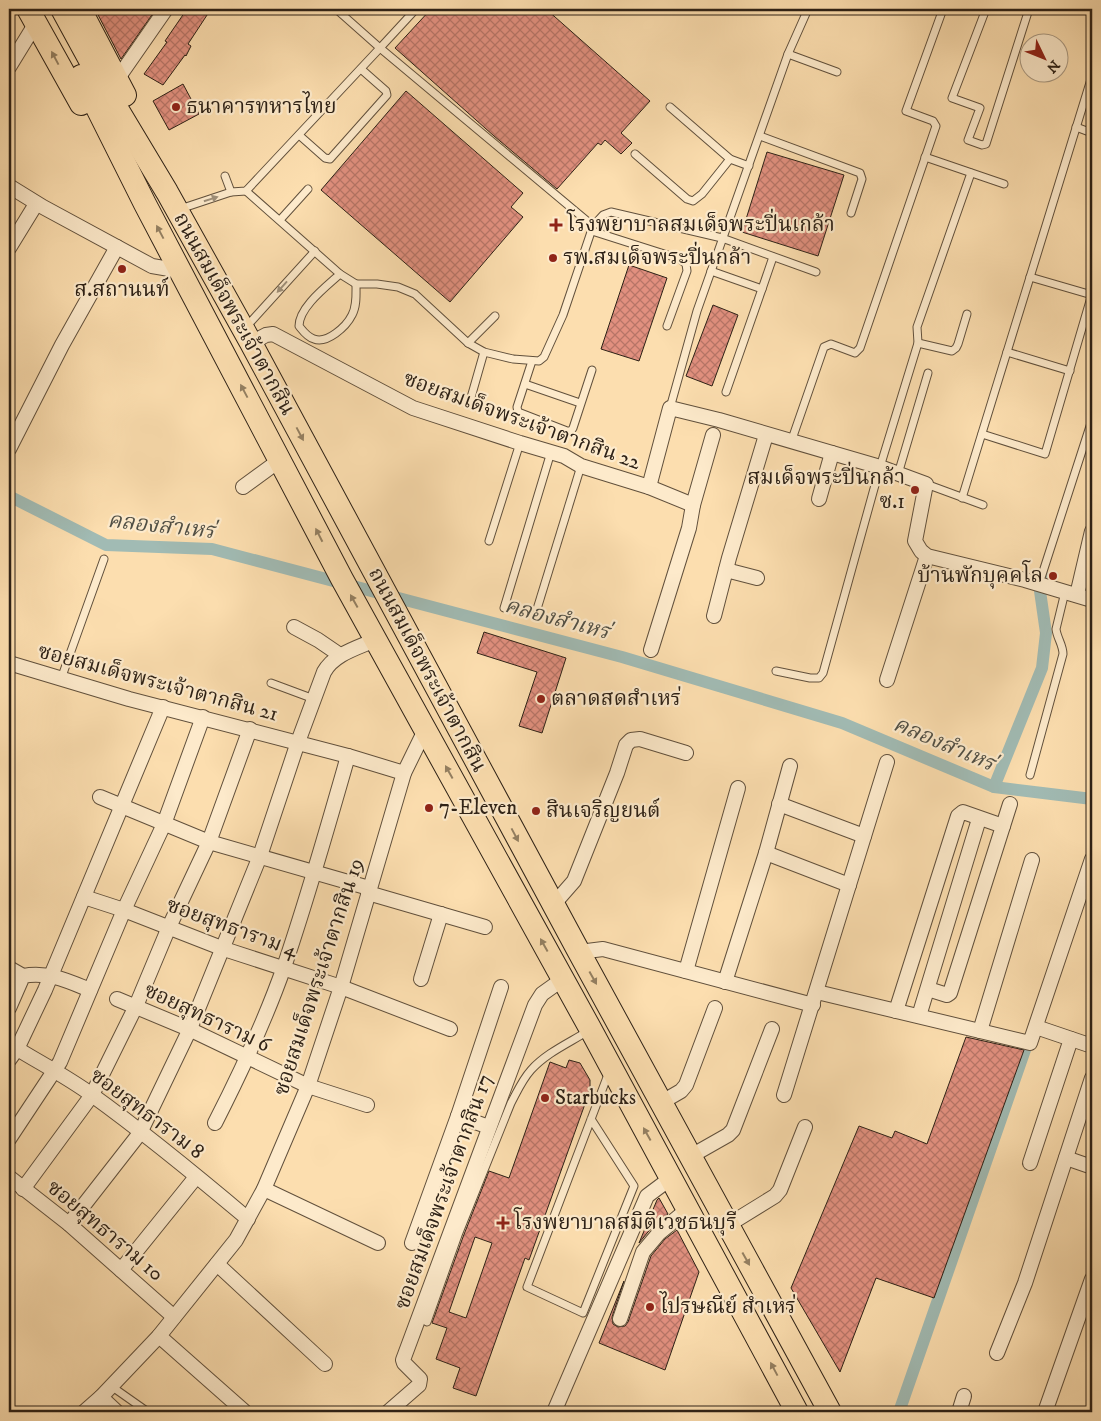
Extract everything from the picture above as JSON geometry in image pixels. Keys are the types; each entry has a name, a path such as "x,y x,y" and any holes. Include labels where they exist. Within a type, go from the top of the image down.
{"main road":[{"name":"ถนนสมเด็จพระเจ้าตากสิน","path":"62,9 110,97 172,201 247,336 553,905 830,1412"},
{"name":"ถนนสมเด็จพระเจ้าตากสิน","path":"80,9 118,78 172,201"},
{"name":"ถนนสมเด็จพระเจ้าตากสิน","path":"37,13 82,107 145,204 342,579 591,1030 797,1412"},
{"path":"666,1169 688,1150"},
{"path":"686,1205 708,1187"}],"street":[{"path":"118,78 166,9"},
{"path":"9,67 37,13"},
{"path":"9,186 36,204 152,266 181,271"},
{"path":"9,248 36,204"},
{"path":"9,449 12,433 117,247"},
{"name":"ซอยสมเด็จพระเจ้าตากสิน 22","path":"247,336 273,334 413,408 564,456 581,466 649,487 670,408"},
{"path":"670,408 880,467 926,484 915,541 921,551 927,556 1039,584 1092,600"},
{"path":"651,650 689,528 693,505 713,435"},
{"path":"714,616 766,435"},
{"path":"819,499 832,453"},
{"path":"243,487 280,460"},
{"path":"649,487 693,505"},
{"path":"1071,593 1092,531"},
{"path":"887,680 927,556"},
{"path":"726,570 757,578"},
{"path":"294,627 340,655"},
{"name":"ซอยสมเด็จพระเจ้าตากสิน 21","path":"298,742 328,664 371,632"},
{"name":"ซอยสมเด็จพระเจ้าตากสิน 21","path":"9,664 203,718 298,742 404,774"},
{"path":"12,1051 50,975 163,707"},
{"path":"9,1139 56,1071 124,910 164,824 203,718"},
{"path":"24,1189 92,1095 136,1006 169,927 209,842 250,729"},
{"name":"ซอยสมเด็จพระเจ้าตากสิน 19","path":"84,1412 159,1336 236,1240 264,1189 308,1086 341,987 404,774 425,730"},
{"path":"553,905 574,881 626,745 631,740 640,739 686,753"},
{"path":"69,1224 140,1133 189,1030 224,949 260,856 298,742"},
{"path":"215,1123 248,1058 284,968 315,872 348,756"},
{"path":"784,1095 887,762"},
{"path":"725,982 766,853 790,766"},
{"path":"686,971 738,788"},
{"path":"100,797 209,842 315,872 368,891 485,927"},
{"path":"779,804 864,836"},
{"path":"928,989 947,995 950,993 1010,804"},
{"path":"896,1011 958,816 963,812 1003,826"},
{"path":"920,1016 979,818"},
{"path":"766,853 849,885"},
{"path":"579,952 603,949 725,982 896,1011 1030,1044 1092,858"},
{"path":"980,1031 1032,860"},
{"name":"ซอยสุทธาราม 4","path":"84,896 224,949 341,987 450,1028"},
{"path":"421,979 441,914"},
{"path":"9,968 23,976 36,973 50,975 90,990"},
{"path":"9,1008 23,976"},
{"name":"ซอยสมเด็จพระเจ้าตากสิน 17","path":"388,1412 419,1385 420,1379 404,1364 403,1360 535,1005 542,994 563,979"},
{"path":"412,1243 458,1116 501,987"},
{"name":"ซอยสุทธาราม 6","path":"117,999 189,1030 308,1086 367,1105"},
{"path":"662,1102 682,1091 686,1085 715,1008"},
{"path":"1036,1027 1092,1046"},
{"path":"688,1150 728,1135 733,1130 772,1029"},
{"path":"1030,1163 1070,1039"},
{"name":"ซอยสุทธาราม 8","path":"12,1051 56,1071 92,1095 248,1219"},
{"path":"997,1353 1025,1283 1092,1078"},
{"path":"458,1116 489,1128"},
{"path":"728,1225 775,1196 780,1190 805,1127"},
{"path":"1066,1158 1092,1167"},
{"path":"559,1411 647,1196 666,1169"},
{"name":"ซอยสุทธาราม 10","path":"9,1177 69,1224 174,1317"},
{"path":"121,1270 196,1177"},
{"path":"264,1189 378,1243"},
{"path":"620,1319 644,1252 686,1205"},
{"path":"216,1264 325,1364"},
{"path":"1045,1412 1092,1279"},
{"path":"159,1336 245,1412"},
{"path":"101,1396 117,1412"},
{"path":"959,1412 964,1396"}],"lane":[{"path":"336,9 592,229 680,259 686,264 687,271 667,326"},
{"path":"172,201 246,191 416,9"},
{"path":"670,408 697,311 722,238 788,54 808,9"},
{"path":"791,442 824,347 831,344 855,353 860,348 936,124 906,111 943,9"},
{"path":"986,9 952,98 980,108 968,140 982,145 986,144 1029,9"},
{"path":"788,54 837,72"},
{"path":"299,135 325,158 330,159 387,95 361,70"},
{"path":"962,498 1092,76"},
{"path":"670,107 730,159 749,166"},
{"path":"1076,127 1092,133"},
{"path":"760,136 860,173 862,179 851,213"},
{"path":"635,154 687,199 693,201 702,194 730,159"},
{"path":"925,157 1004,184"},
{"path":"776,671 810,678 819,678 823,673 880,467 918,343 917,327 971,173"},
{"path":"225,176 231,192"},
{"path":"280,220 308,189"},
{"path":"246,191 340,274 356,284 398,287 415,294 468,343 484,352 513,359 539,361 549,348 563,315 592,229 603,215 611,212 722,238 816,272"},
{"path":"247,336 315,251"},
{"path":"726,392 773,257"},
{"path":"711,271 762,289"},
{"path":"340,274 309,304 299,320 299,326 310,337 315,340 327,338 348,322 355,307 356,284"},
{"path":"982,434 1044,454 1070,371 1092,295 1030,277"},
{"path":"918,343 952,351 956,348 967,314"},
{"path":"468,343 495,316"},
{"path":"470,401 484,352"},
{"path":"1007,352 1070,371"},
{"path":"532,361 517,407 518,412 567,431 571,431 573,428 592,370"},
{"path":"898,474 928,373"},
{"path":"525,384 580,403"},
{"path":"1039,584 1092,420"},
{"path":"489,541 520,443"},
{"path":"504,608 551,452"},
{"path":"537,609 581,466"},
{"path":"926,484 983,505"},
{"path":"61,679 104,560"},
{"path":"1030,775 1063,654 1063,649 1056,636 1056,629 1071,593"},
{"path":"272,683 314,699"},
{"path":"426,1322 458,1235 511,1103 520,1086 530,1071 546,1056 591,1030"},
{"path":"591,1119 634,1186 583,1312 527,1287 591,1119 611,1067"},
{"path":"111,1386 148,1412"}],"building":[{"path":"95,9 156,9 121,59"},
{"path":"187,9 211,9 188,44 191,46 186,56 163,85 144,74 167,42 165,41"},
{"path":"431,9 546,9 650,101 621,133 632,143 621,154 605,140 601,145 598,143 557,189 395,48"},
{"name":"ธนาคารทหารไทย","path":"183,84 199,114 169,130 153,101"},
{"path":"406,91 523,193 511,207 523,217 450,302 321,190"},
{"path":"767,152 844,175 818,256 742,232"},
{"path":"629,265 667,278 639,361 601,349"},
{"path":"713,305 738,315 712,386 686,376"},
{"name":"ตลาดสดสำเหร่","path":"484,632 566,658 542,733 519,726 537,672 477,653"},
{"path":"966,1037 1024,1050 934,1298 876,1278 840,1372 791,1288 859,1126 892,1138 895,1131 927,1144"},
{"path":"569,1060 580,1063 590,1080 590,1090 529,1260 525,1258 476,1396 453,1388 460,1368 436,1359 447,1328 432,1323 489,1171 509,1178 550,1062 566,1068","holes":["475,1237 492,1243 466,1318 449,1312"]},
{"path":"659,1198 668,1214 652,1227 639,1243 657,1200"},
{"name":"ไปรษณีย์ สำเหร่","path":"677,1230 699,1272 665,1370 599,1343 624,1281 612,1317 613,1324 618,1327 625,1326 628,1322 651,1256 665,1239"}],"waterway":[{"name":"คลองสำเหร่","path":"9,496 106,545 212,549 622,657 842,723 994,787 1092,799"},
{"path":"994,787 1042,668 1046,633 1039,584 1042,575"},
{"path":"899,1412 1026,1047"}],"place":[{"name":"ธนาคารทหารไทย","path":"176,107"},
{"name":"โรงพยาบาลสมเด็จพระปิ่นเกล้า","path":"556,225"},
{"name":"รพ.สมเด็จพระปิ่นกล้า","path":"553,258"},
{"name":"ส.สถานนท์","path":"122,269"},
{"name":"สมเด็จพระปิ่นกล้า ซ.1","path":"915,490"},
{"name":"บ้านพักบุคคโล","path":"1053,576"},
{"name":"ตลาดสดสำเหร่","path":"541,699"},
{"name":"7-Eleven","path":"429,808"},
{"name":"สินเจริญยนต์","path":"536,811"},
{"name":"Starbucks","path":"545,1098"},
{"name":"โรงพยาบาลสมิติเวชธนบุรี","path":"503,1223"},
{"name":"ไปรษณีย์ สำเหร่","path":"650,1307"}]}
